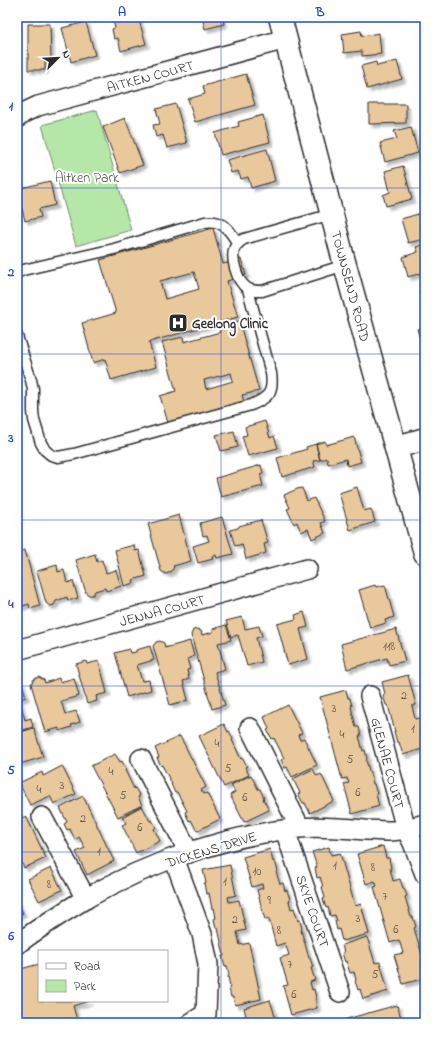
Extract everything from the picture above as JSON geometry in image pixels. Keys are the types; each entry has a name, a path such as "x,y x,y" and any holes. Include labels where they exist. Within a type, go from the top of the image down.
{"main road":[{"name":"TOWNSEND ROAD","path":"280,17 345,265 425,554"},
{"path":"396,448 425,439"}],"street":[{"name":"AITKEN COURT","path":"17,118 23,113 38,106 286,39"},
{"name":"JENNA COURT","path":"17,650 307,569"},
{"name":"GLENAE COURT","path":"370,696 406,829 425,874"},
{"name":"SKYE COURT","path":"250,728 293,829 340,992"},
{"path":"141,759 181,856 202,934 208,964 204,1020"},
{"path":"42,817 86,899"},
{"name":"DICKENS DRIVE","path":"17,944 50,921 86,899 126,878 181,856 230,841 258,834 293,829 330,828 390,832 425,824"}],"lane":[{"path":"332,214 244,239 235,248 233,256 235,268 242,283 248,289 262,291 345,265"},
{"path":"17,273 22,270 114,248 212,221 219,223 226,228 238,244"},
{"path":"17,336 31,380 33,389 34,420 41,443 45,450 51,455 58,457 74,454 251,405 266,397 272,383 271,373 248,289"}],"green space":[{"name":"Aitken Park","path":"97,110 131,230 76,246 42,125"}],"building":[{"path":"112,17 138,17 146,44 121,51 118,38 114,39 112,29 115,28"},
{"path":"202,17 222,17 224,24 205,29"},
{"path":"86,22 95,55 71,62 62,28"},
{"path":"28,24 50,24 51,59 45,59 45,70 28,70"},
{"path":"361,31 362,36 379,33 381,54 362,56 362,51 344,53 342,34"},
{"path":"397,61 402,79 367,89 361,66 376,62 377,66"},
{"path":"246,74 255,105 195,122 188,99 205,94 203,86"},
{"path":"176,104 187,143 167,148 163,135 156,137 153,125 160,124 156,109"},
{"path":"369,104 406,104 406,123 369,124"},
{"path":"263,115 270,142 221,155 215,133 239,126 238,122"},
{"path":"125,118 143,165 120,173 103,127"},
{"path":"411,127 418,153 385,162 380,143 397,139 394,131"},
{"path":"267,149 275,181 251,188 248,177 241,179 238,171 231,173 227,160"},
{"path":"403,166 412,199 386,206 383,195 390,192 385,171"},
{"path":"50,181 55,205 39,209 41,217 25,221 17,189"},
{"path":"425,212 424,239 408,243 401,219"},
{"path":"213,228 223,264 241,259 246,275 227,281 238,317 149,342 156,367 111,380 105,359 93,363 82,323 116,313 100,260","holes":["194,272 199,289 165,299 160,281"]},
{"path":"425,244 425,272 408,277 403,257 418,252 416,247"},
{"path":"425,289 425,313 419,291"},
{"path":"239,321 259,391 242,395 244,402 168,423 160,396 176,391 162,342 183,337 184,342 220,332 219,326","holes":["231,373 233,381 206,389 204,380"]},
{"path":"425,327 425,348 423,349 417,329"},
{"path":"265,421 270,438 274,436 278,448 248,456 242,436 247,435 245,427"},
{"path":"234,431 238,447 221,451 216,435"},
{"path":"354,437 361,462 347,466 346,459 328,464 327,458 320,460 316,444 325,441 326,445"},
{"path":"316,444 320,460 313,461 315,467 282,477 277,458 307,449 306,447"},
{"path":"261,465 263,473 260,474 263,486 221,497 216,478"},
{"path":"357,487 364,511 371,509 375,522 350,530 339,493"},
{"path":"302,488 307,501 314,498 325,521 321,523 325,533 312,539 308,529 301,532 297,522 294,524 287,509 290,508 284,495"},
{"path":"179,515 191,561 173,566 174,567 171,572 166,574 161,571 148,524"},
{"path":"222,517 233,554 217,558 216,555 212,556 213,559 198,563 193,546 209,541 207,535 203,536 200,523"},
{"path":"261,520 268,543 264,544 266,553 246,559 242,544 235,546 230,530"},
{"path":"134,545 135,551 139,550 146,576 133,580 134,583 124,586 115,550"},
{"path":"25,550 40,606 30,609 29,604 20,607 17,598 17,596 19,596 17,588 17,552"},
{"path":"95,554 97,562 102,560 106,573 116,570 121,586 106,591 105,588 95,591 93,595 89,595 86,593 76,560"},
{"path":"57,565 58,572 64,570 67,583 73,581 78,598 68,601 67,597 56,601 54,605 50,606 46,603 37,571"},
{"path":"375,585 376,587 385,585 394,617 385,620 386,623 370,628 359,590"},
{"path":"304,612 308,627 300,629 308,659 288,665 277,624 296,619 295,615"},
{"path":"242,617 245,629 259,626 262,636 256,638 262,662 247,666 238,635 231,637 226,621"},
{"path":"226,625 231,640 218,643 225,669 215,672 225,705 212,709 191,635 193,630 197,629 201,631 202,635 213,632 213,629"},
{"path":"396,629 405,661 389,665 387,658 347,669 341,644"},
{"path":"160,641 164,643 165,648 190,641 194,656 187,659 190,669 187,670 189,679 183,681 188,700 170,705 153,646 156,642"},
{"path":"150,646 154,660 137,665 142,681 149,680 151,690 127,697 115,653 129,649 130,653 136,652 136,650"},
{"path":"86,661 87,664 99,661 107,693 96,696 97,701 87,704 76,664"},
{"path":"408,675 416,705 412,706 415,719 419,718 425,737 425,748 403,755 394,732 388,705 386,705 383,695 385,694 382,682"},
{"path":"39,677 44,680 45,683 59,678 60,682 74,678 79,696 61,701 65,714 76,711 80,722 71,725 72,727 59,731 59,728 45,732 31,684 34,679"},
{"path":"21,681 26,697 19,699 25,720 31,718 33,727 17,732 17,682"},
{"path":"346,690 348,698 350,698 356,727 359,727 361,736 359,736 363,751 365,750 366,760 377,794 379,806 352,814 344,784 349,783 347,778 342,779 320,697"},
{"path":"288,705 302,733 298,735 300,740 304,738 317,765 292,777 287,767 285,768 281,760 284,758 274,738 272,739 267,730 269,729 264,717"},
{"path":"224,724 233,739 232,740 241,759 242,758 247,766 245,767 249,775 224,787 199,736"},
{"path":"34,728 43,757 20,764 17,753 17,733"},
{"path":"180,736 206,787 201,790 204,794 207,793 220,819 197,831 191,820 189,821 185,812 187,811 177,792 175,793 162,765 161,766 157,758 159,757 155,748"},
{"path":"115,754 120,762 122,761 134,789 135,788 140,796 138,797 142,805 118,817 91,766"},
{"path":"62,766 76,794 54,804 50,796 30,805 19,783 42,772 43,776"},
{"path":"313,769 317,776 321,774 334,801 310,813 298,794 300,793 293,779"},
{"path":"251,775 258,789 260,789 269,810 244,822 230,795 235,792 231,785"},
{"path":"83,796 114,861 87,875 76,852 85,848 79,837 75,840 70,829 67,830 64,824 67,822 60,808"},
{"path":"142,806 150,821 152,820 156,827 154,829 160,841 136,853 122,825 126,823 122,817"},
{"path":"17,814 19,819 26,816 46,858 24,868 17,854"},
{"path":"383,846 386,858 389,858 393,881 400,879 407,896 405,897 411,917 413,917 416,927 414,928 422,955 424,955 425,959 425,978 403,984 394,955 403,953 399,940 390,943 374,887 377,886 375,881 366,884 357,854"},
{"path":"329,847 331,855 340,853 355,906 361,904 369,934 342,941 339,929 337,930 335,915 330,916 328,907 326,908 323,899 325,898 323,887 320,877 317,878 315,868 317,867 312,852"},
{"path":"270,849 273,862 275,861 278,871 276,872 280,884 283,883 285,891 287,890 291,909 294,908 298,921 300,920 301,930 313,967 311,968 315,980 310,982 312,990 314,989 317,1008 291,1015 283,986 288,985 280,958 289,955 285,943 276,946 269,919 265,920 257,890 263,888 262,884 252,887 243,857"},
{"path":"230,865 236,895 228,897 229,902 239,900 246,930 237,932 240,945 249,943 261,999 235,1005 229,988 227,966 225,967 222,956 224,956 218,928 216,928 214,919 216,918 214,908 212,909 209,893 206,894 204,883 206,883 203,870"},
{"path":"51,868 62,890 39,901 28,879"},
{"path":"17,901 23,913 17,916"},
{"path":"367,937 375,963 380,962 388,991 363,999 360,989 358,990 355,981 354,972 350,973 346,961 345,962 342,953 344,953 342,945"},
{"path":"38,964 38,1002 86,1002 73,1006 78,1023 20,1023 17,1013 17,970"},
{"path":"270,1000 277,1023 246,1023 244,1008"},
{"path":"397,1005 402,1021 395,1023 344,1023 343,1020"}],"place":[{"name":"Geelong Clinic","path":"178,323"}]}
